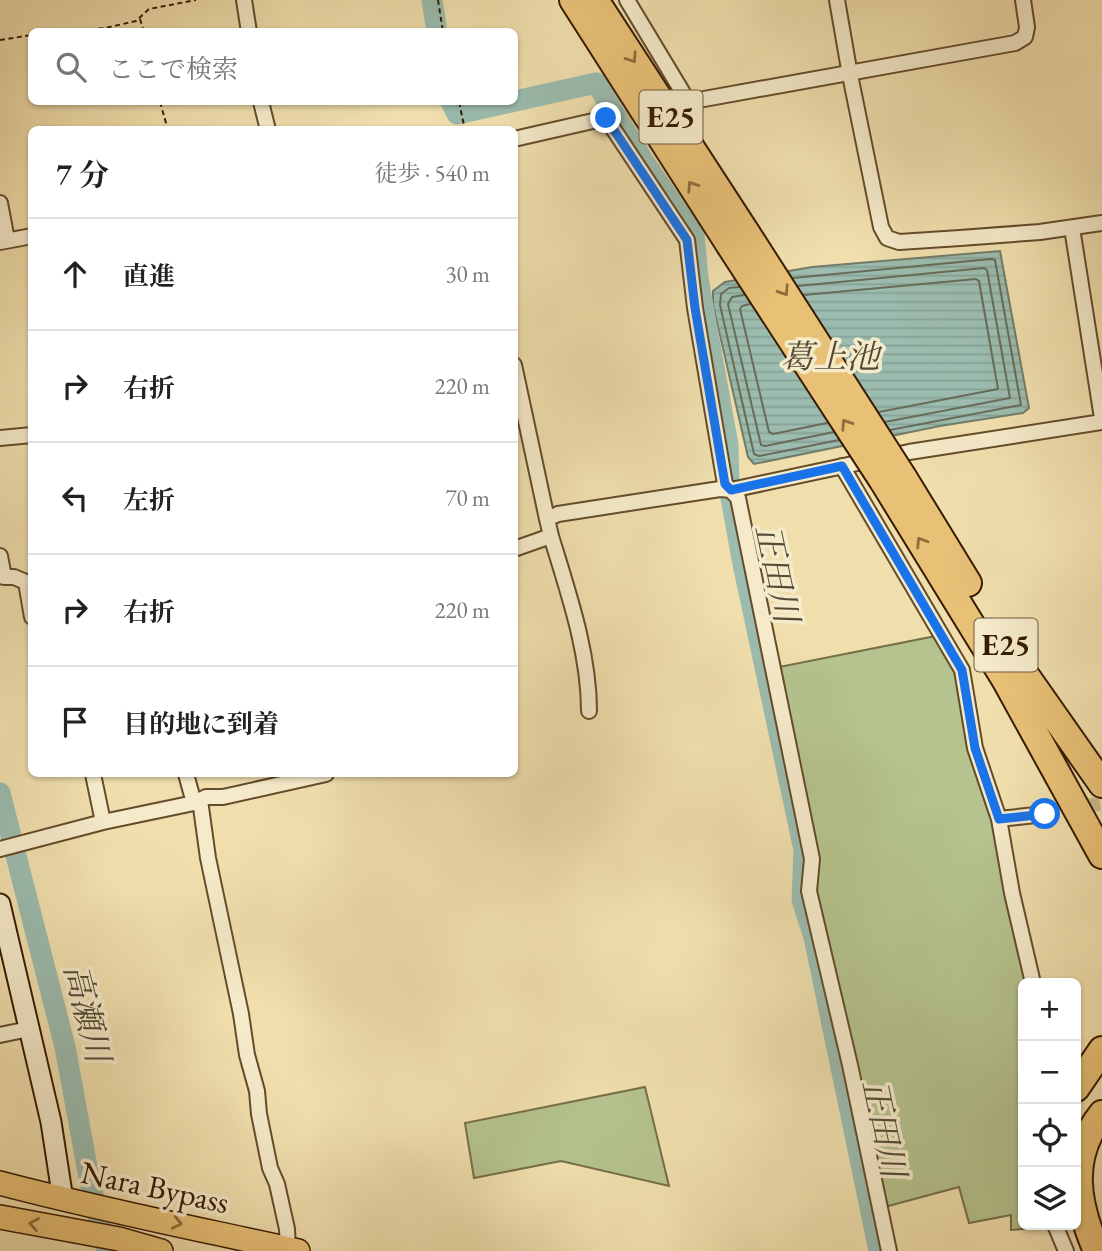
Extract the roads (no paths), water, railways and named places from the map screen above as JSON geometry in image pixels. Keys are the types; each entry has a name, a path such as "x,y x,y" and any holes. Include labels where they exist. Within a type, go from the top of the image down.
{"highway":[{"name":"E25","path":"580,4 1010,653 1102,817"},
{"name":"E25","path":"893,479 1102,855"},
{"path":"1010,653 1102,784"},
{"path":"1006,681 1102,875"},
{"path":"1081,1081 1102,1050"},
{"path":"1097,1251 1082,1214 1078,1187 1085,1146 1102,1115"},
{"path":"1102,1138 1093,1164 1093,1194 1102,1224"},
{"name":"Nara Bypass","path":"0,1183 68,1201 110,1208 291,1250"},
{"path":"68,1201 73,1237"},
{"name":"Nara Bypass","path":"0,1217 73,1237 115,1238 161,1251"},
{"path":"1072,1230 1082,1251"}],"main road":[{"path":"0,904 68,1201"}],"street":[{"path":"244,0 248,28"},
{"path":"627,0 686,103 1015,43 1025,37 1027,27 1023,0"},
{"path":"837,0 884,235 891,240 911,242 1102,223"},
{"path":"262,105 267,126"},
{"path":"518,138 606,118 687,240 695,308 725,484 738,498 812,859 809,891 850,1065 889,1251"},
{"path":"0,203 4,241 28,237"},
{"path":"547,519 558,514 720,489 731,490 909,452 1102,420 1072,228"},
{"path":"518,384 551,536 567,588 589,682 589,711"},
{"path":"0,438 28,435"},
{"path":"842,466 962,670 975,748 999,819 1012,893 1032,978"},
{"path":"518,548 551,536"},
{"path":"0,556 4,577 14,577 26,582 28,594"},
{"path":"94,777 103,822"},
{"path":"187,777 197,802 247,1055 257,1091 270,1167 277,1184 291,1250"},
{"path":"0,849 103,822 313,777"},
{"path":"999,819 1045,814"},
{"path":"0,1035 29,1030"},
{"path":"1057,1230 1066,1251"}],"water":[{"name":"葛上池","path":"1000,251 1029,408 1023,413 940,426 754,464 748,457 713,305 713,291 725,282 812,267"}],"waterway":[{"name":"正田川","path":"432,0 436,28"},
{"name":"正田川","path":"518,100 596,83 643,160 694,235 698,278 728,445 729,487 804,850 802,900 814,937 879,1251"},
{"name":"正田川","path":"452,105 457,114 497,105"},
{"name":"高瀬川","path":"0,793 65,1047 90,1183 107,1251"}],"tunnel":[{"path":"606,118 646,111"},
{"path":"1045,814 1102,803"}]}
